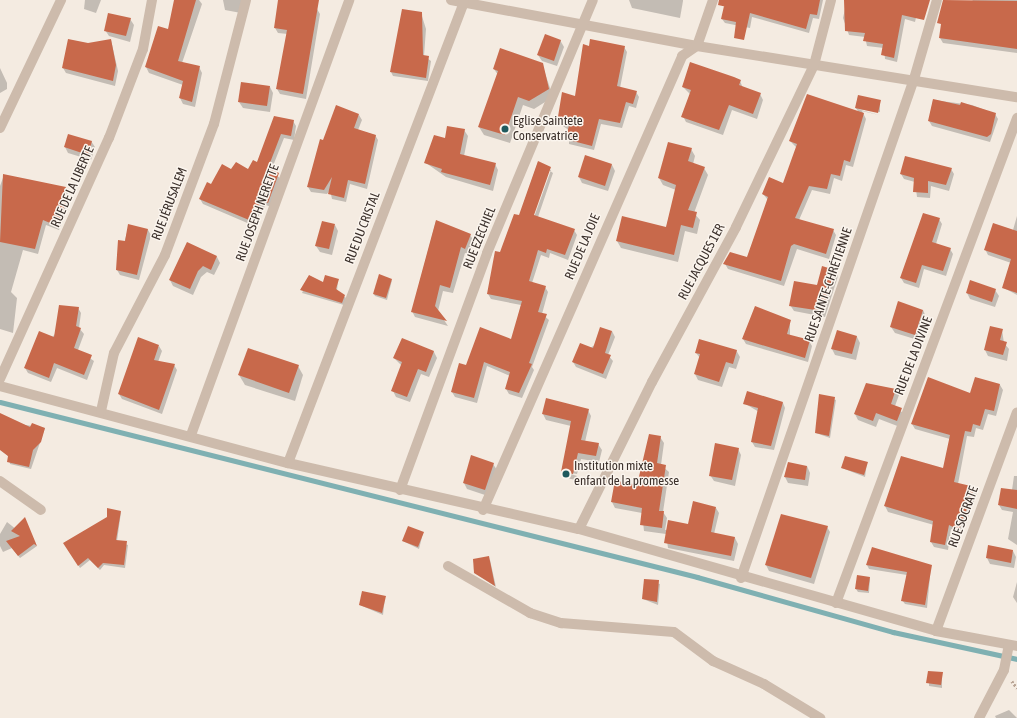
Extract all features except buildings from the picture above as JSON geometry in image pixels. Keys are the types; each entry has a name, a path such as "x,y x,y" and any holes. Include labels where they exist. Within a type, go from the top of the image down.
{"street":[{"path":"0,128 61,0"},
{"name":"RUE DE LA LIBERTE","path":"0,379 110,138 143,48 152,0"},
{"name":"RUE JÉRUSALEM","path":"101,411 114,354 165,255 214,124 246,0"},
{"name":"RUE JOSEPH NERETTE","path":"191,435 349,0"},
{"path":"451,0 464,3 489,4 697,46 914,79 1017,97"},
{"name":"RUE EZECHIEL","path":"400,490 487,253 586,23 593,0"},
{"path":"697,46 713,0"},
{"name":"RUE JACQUES 1ER","path":"579,529 652,382 736,227 814,65 831,0"},
{"name":"RUE SAINTE-CHRÉTIENNE","path":"741,578 914,79 936,0"},
{"name":"RUE DU CRISTAL","path":"288,463 464,3"},
{"name":"RUE DE LA JOIE","path":"483,510 682,56 697,46"},
{"name":"RUE DE LA DIVINE","path":"836,603 1017,118"},
{"path":"0,386 191,435 288,463 483,510 579,529 741,578 936,630 1011,648 979,718"},
{"name":"RUE SOCRATE","path":"936,630 1017,412"},
{"path":"0,482 42,510"},
{"path":"448,566 530,613 561,623 674,632 714,661 764,684 820,718"}],"waterway":[{"path":"0,402 697,577 893,632 1017,659"}],"place":[{"name":"Eglise Saintete Conservatrice","path":"505,129"},
{"name":"Institution mixte enfant de la promesse","path":"566,474"}]}
